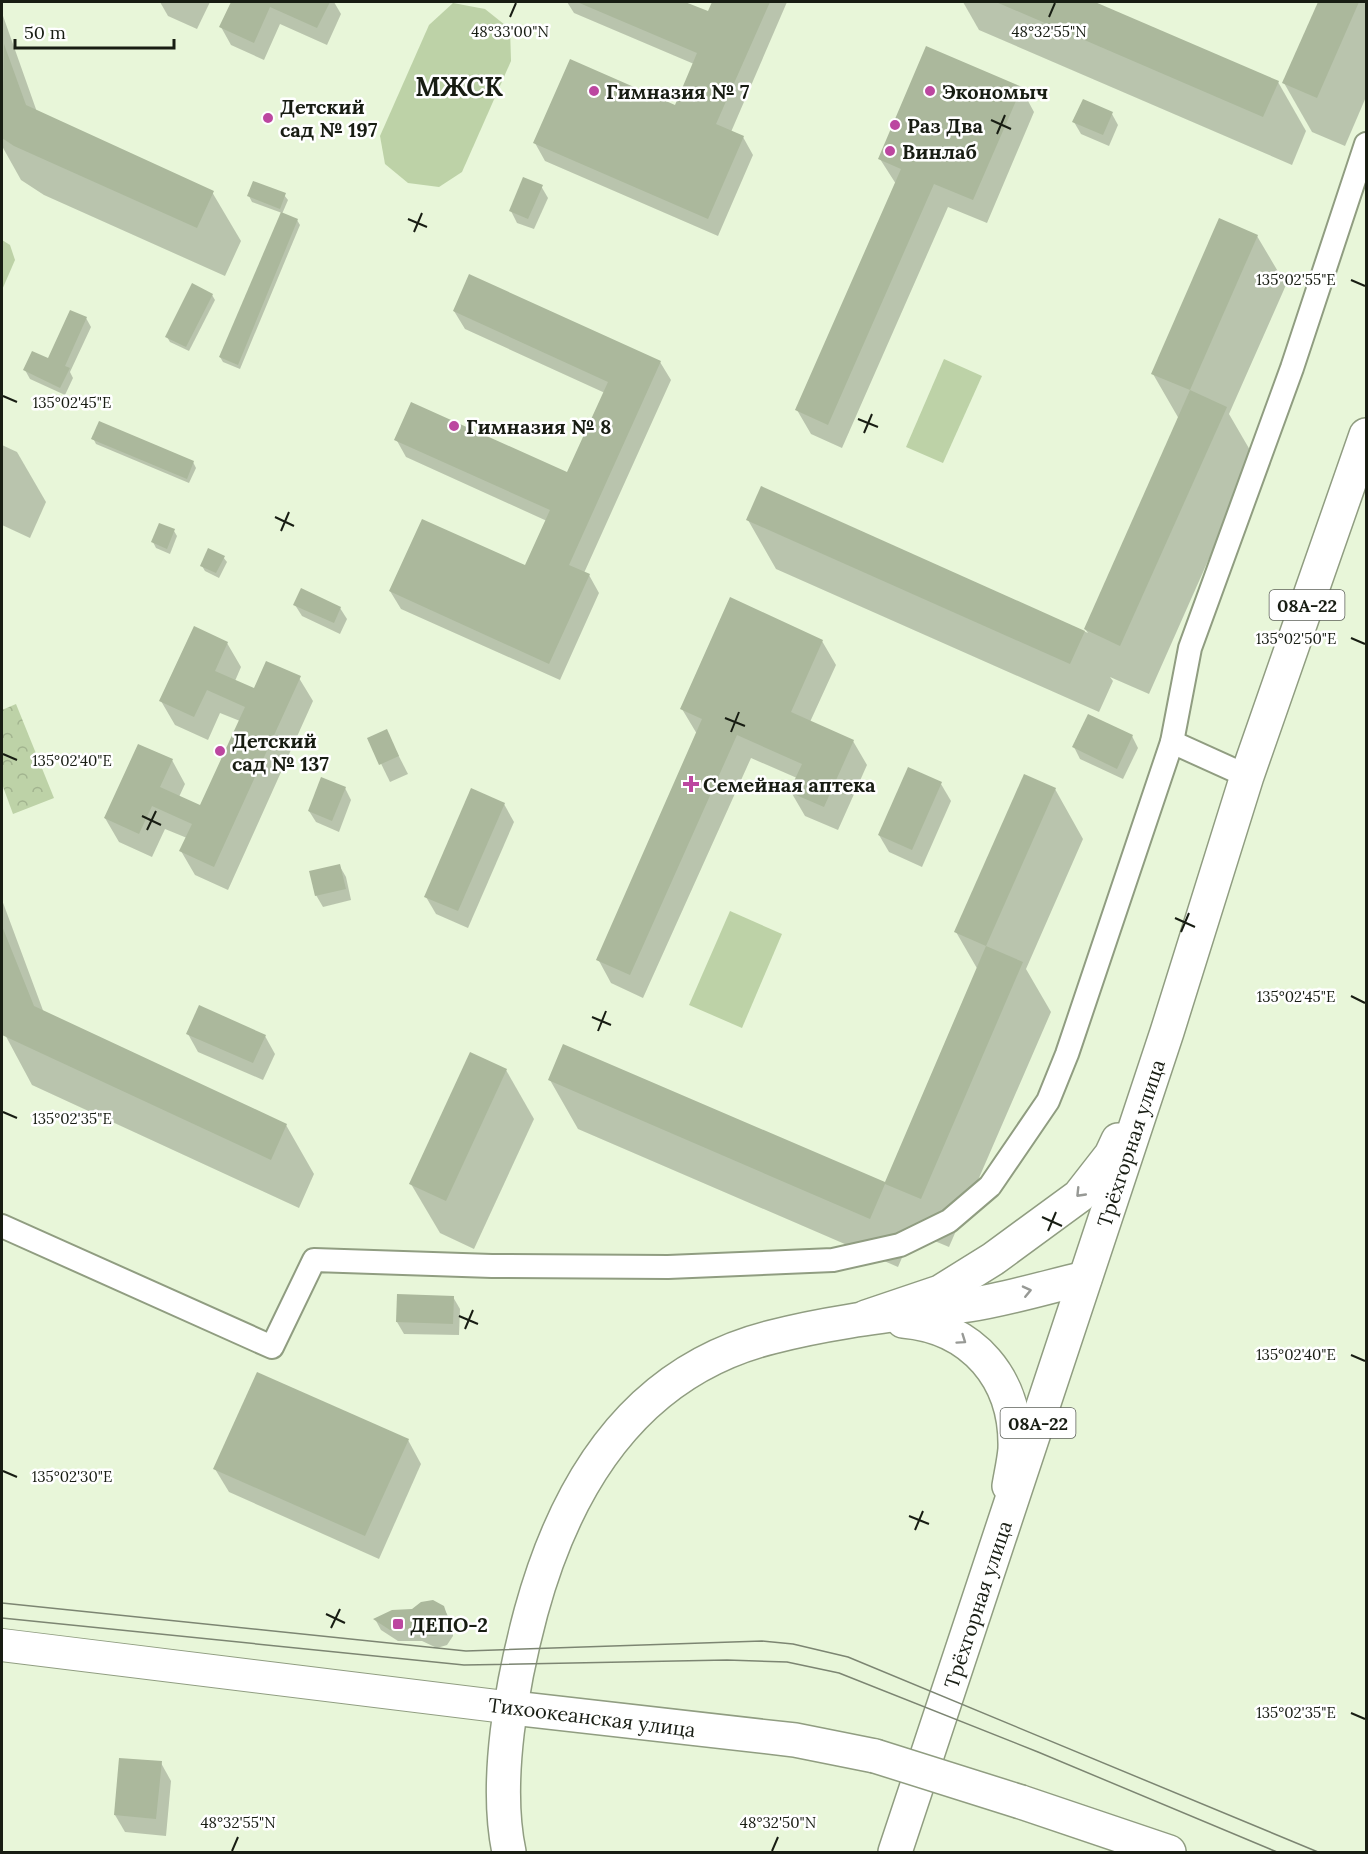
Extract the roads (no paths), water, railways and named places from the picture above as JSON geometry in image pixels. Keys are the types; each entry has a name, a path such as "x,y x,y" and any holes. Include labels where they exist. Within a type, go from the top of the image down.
{"main road":[{"name":"Трёхгорная улица","path":"895,1852 1167,1032 1247,776 1366,435"},
{"path":"866,1317 940,1292 993,1259 1079,1196 1111,1155 1167,1032"},
{"path":"509,1852 504,1824 503,1790 513,1708 525,1638 551,1550 577,1490 604,1449 649,1400 705,1361 770,1337 866,1317 972,1304 1085,1278"},
{"path":"866,1317 921,1322 954,1334 980,1353 1001,1381 1012,1414 1015,1449 1006,1504 991,1568"},
{"name":"Тихоокеанская улица","path":"2,1645 795,1740 875,1756 1169,1852"}],"street":[{"path":"2,1226 272,1347 314,1260 492,1266 668,1267 833,1260 900,1245 949,1221 990,1186 1048,1101 1067,1054 1172,742 1190,648 1292,368 1366,144"},
{"path":"1172,742 1247,776"}],"tram line":[{"path":"2,1603 466,1651 762,1641 793,1644 848,1657 1318,1852"},
{"path":"2,1618 464,1665 727,1660 787,1662 839,1673 1038,1752 1277,1852"}],"place":[{"name":"Гимназия № 7","path":"594,91"},
{"name":"Экономыч","path":"930,91"},
{"name":"Детский сад № 197","path":"268,118"},
{"name":"Раз Два","path":"895,125"},
{"name":"Винлаб","path":"890,151"},
{"name":"Гимназия № 8","path":"454,426"},
{"name":"Детский сад № 137","path":"220,751"},
{"name":"Семейная аптека","path":"691,784"},
{"name":"ДЕПО-2","path":"398,1624"}],"district":[{"name":"МЖСК","path":"459,86"}]}
